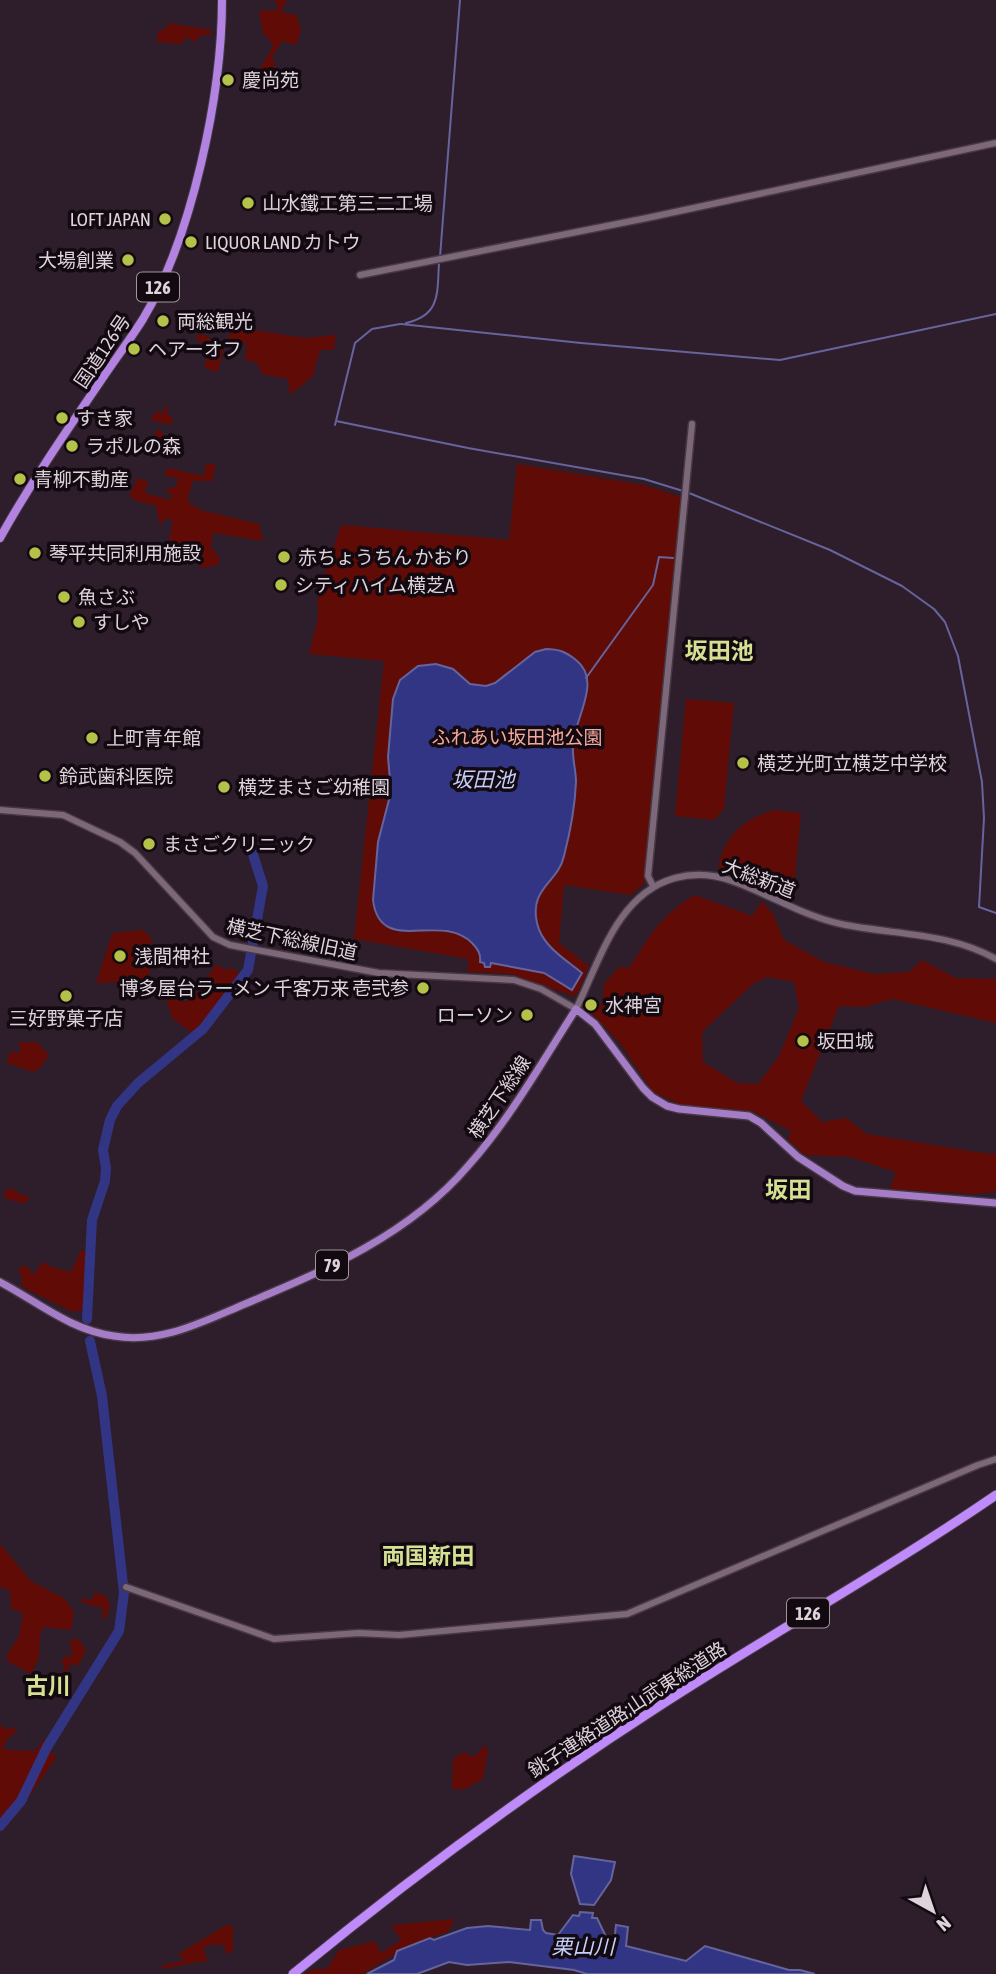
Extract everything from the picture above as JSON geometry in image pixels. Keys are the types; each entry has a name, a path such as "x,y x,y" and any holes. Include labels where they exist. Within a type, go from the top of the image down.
{"highway":[{"name":"国道126号","path":"0,538 26,494 144,317 176,247 211,112 220,46 222,0"},
{"name":"銚子連絡道路;山武東総道路","path":"293,1974 495,1819 623,1730 994,1496"}],"main road":[{"path":"576,1009 595,1024 643,1088 667,1106 749,1116 761,1123 798,1157 855,1191 996,1203"},
{"name":"横芝下総線","path":"0,1282 76,1326 104,1335 136,1338 182,1331 343,1261 403,1225 461,1175 499,1127 576,1009"}],"street":[{"path":"360,275 647,218 996,143"},
{"path":"653,886 648,876 692,424"},
{"name":"横芝下総線旧道","path":"0,810 63,815 120,842 135,853 213,937 221,942 379,973 514,980 541,989 576,1009"},
{"name":"大総新道","path":"576,1009 622,915 638,897 653,886 684,876 717,876 800,911 840,924 957,943 996,959"},
{"path":"126,1587 275,1639 359,1633 399,1635 627,1614 996,1459"}],"green space":[{"path":"275,0 287,0 281,12 297,15 301,31 296,45 282,41 271,59 276,63 270,76 259,74 273,46 263,34 259,11 278,10"},
{"path":"168,23 211,30 212,34 200,36 195,42 186,37 181,44 157,42 158,31 166,29"},
{"path":"232,327 305,338 336,335 334,350 320,350 313,376 290,395 288,379 262,374 257,363 245,360 247,344 227,340"},
{"path":"200,333 224,346 218,372 204,368 210,349 196,339"},
{"path":"165,405 167,414 172,417 172,425 150,420 157,411 162,414"},
{"path":"157,429 162,432 165,442 175,449 175,457 164,458 149,452"},
{"path":"206,463 216,465 212,481 193,481 187,501 200,510 259,524 263,541 213,533 211,547 220,558 218,565 201,568 201,553 169,541 173,521 165,518 160,526 156,506 129,496 137,478 148,481 145,493 170,500 173,495 165,491 174,488 179,479 164,475 168,468 204,476"},
{"name":"ふれあい坂田池公園","path":"517,464 644,485 681,497 644,884 631,895 564,885 559,943 589,966 578,993 573,996 510,974 468,972 468,959 354,939 384,661 309,654 318,618 318,593 343,525 509,540"},
{"path":"686,699 734,703 724,809 714,820 675,816"},
{"path":"775,810 801,813 794,887 788,892 718,867 726,846 737,830 754,818"},
{"path":"695,895 752,916 762,901 773,914 784,940 824,962 874,974 909,972 922,960 956,978 996,979 996,1023 892,999 865,1007 839,1006 801,1101 822,1122 846,1118 867,1134 996,1154 996,1192 973,1194 890,1189 896,1172 850,1157 805,1155 788,1140 791,1131 752,1111 681,1105 653,1092 619,1042 587,1008 588,1000 602,1006 604,984 619,967 629,968 657,927","holes":["767,977 794,982 799,1008 779,1056 758,1084 737,1083 703,1062 702,1032 754,983"]},
{"path":"141,929 151,937 151,946 159,960 149,971 148,978 141,982 96,983 112,934"},
{"path":"216,964 225,970 232,968 242,976 194,1034 172,1018 166,992 177,988 184,1003 195,996"},
{"path":"18,1042 37,1042 49,1055 40,1068 33,1072 7,1063 10,1051 18,1053 21,1049"},
{"path":"11,1188 30,1197 24,1204 4,1198 5,1191"},
{"path":"81,1250 86,1251 85,1310 73,1312 22,1287 18,1270 22,1266 27,1266 33,1275 43,1262 71,1272"},
{"path":"0,1544 31,1581 65,1599 74,1612 71,1630 43,1627 39,1658 31,1674 7,1661 8,1653 18,1638 23,1613 11,1609 10,1590 0,1587"},
{"path":"95,1592 107,1597 110,1606 106,1619 103,1618 102,1607 80,1601 82,1598 92,1600"},
{"path":"79,1639 86,1651 78,1666 71,1664 60,1681 65,1664 61,1664 65,1655 69,1658 72,1655 70,1640"},
{"path":"0,1725 8,1730 12,1727 18,1731 9,1737 2,1748 35,1751 44,1739 56,1758 23,1805 0,1828"},
{"path":"485,1745 488,1750 483,1779 465,1789 452,1789 453,1759 463,1752 474,1757"},
{"path":"455,1919 448,1932 411,1944 363,1974 304,1974 314,1969 327,1969 339,1950 375,1941 381,1953 401,1940 391,1925"},
{"path":"226,1925 233,1926 233,1951 226,1954 224,1945 211,1945 203,1948 208,1961 161,1969 163,1965 185,1960 178,1954"}],"water":[{"name":"坂田池","path":"559,650 572,657 584,669 587,678 585,701 573,745 576,782 568,838 561,865 540,894 536,911 537,923 544,939 582,973 572,990 544,973 491,963 490,967 485,967 484,963 480,962 476,947 459,934 399,930 387,926 378,917 373,900 378,842 391,792 388,757 393,699 400,680 418,666 436,664 453,669 470,684 486,686 495,683 535,652"},
{"path":"574,1856 615,1862 611,1880 594,1905 580,1904 571,1874"},
{"name":"栗山川","path":"580,1912 593,1913 592,1918 597,1918 609,1943 614,1943 616,1925 628,1927 626,1946 686,1961 705,1946 789,1970 815,1974 587,1974 509,1962 467,1965 449,1962 417,1974 367,1974 394,1960 397,1951 430,1938 434,1940 467,1928 488,1926 530,1930 531,1920 541,1920 546,1933 558,1935 573,1915 579,1916"}],"waterway":[{"path":"440,257 460,0"},
{"path":"406,323 426,314 435,301 439,263"},
{"path":"401,324 780,360 996,314"},
{"path":"335,425 355,343 372,329 400,324"},
{"path":"336,421 468,448 644,479 683,491"},
{"path":"689,493 830,550 902,586 934,609 945,622 958,656 982,782 984,818 979,907 996,913"},
{"path":"586,678 653,585 659,557 673,558"},
{"path":"87,1319 92,1220 105,1181 103,1150 110,1120 117,1106 138,1083 203,1029 248,970 263,886 250,845"},
{"path":"0,1826 21,1801 47,1747 119,1631 124,1593 102,1396 90,1341"}],"place":[{"name":"慶尚苑","path":"228,80"},
{"name":"山水鐵工第三二工場","path":"248,203"},
{"name":"LOFT JAPAN","path":"165,219"},
{"name":"LIQUOR LAND カトウ","path":"191,242"},
{"name":"大場創業","path":"128,260"},
{"name":"両総観光","path":"163,321"},
{"name":"ヘアーオフ","path":"134,349"},
{"name":"すき家","path":"62,418"},
{"name":"ラポルの森","path":"72,446"},
{"name":"青柳不動産","path":"20,479"},
{"name":"琴平共同利用施設","path":"35,553"},
{"name":"赤ちょうちん かおり","path":"284,557"},
{"name":"シティハイム横芝A","path":"281,585"},
{"name":"魚さぶ","path":"64,597"},
{"name":"すしや","path":"79,622"},
{"name":"上町青年館","path":"92,738"},
{"name":"横芝光町立横芝中学校","path":"743,763"},
{"name":"鈴武歯科医院","path":"45,776"},
{"name":"横芝まさご幼稚園","path":"224,787"},
{"name":"まさごクリニック","path":"149,844"},
{"name":"浅間神社","path":"120,956"},
{"name":"博多屋台ラーメン 千客万来 壱弐参","path":"423,988"},
{"name":"三好野菓子店","path":"66,996"},
{"name":"水神宮","path":"591,1005"},
{"name":"ローソン","path":"527,1015"},
{"name":"坂田城","path":"803,1041"}],"district":[{"name":"坂田池","path":"719,651"},
{"name":"坂田","path":"788,1190"},
{"name":"両国新田","path":"428,1556"},
{"name":"古川","path":"48,1686"}]}
